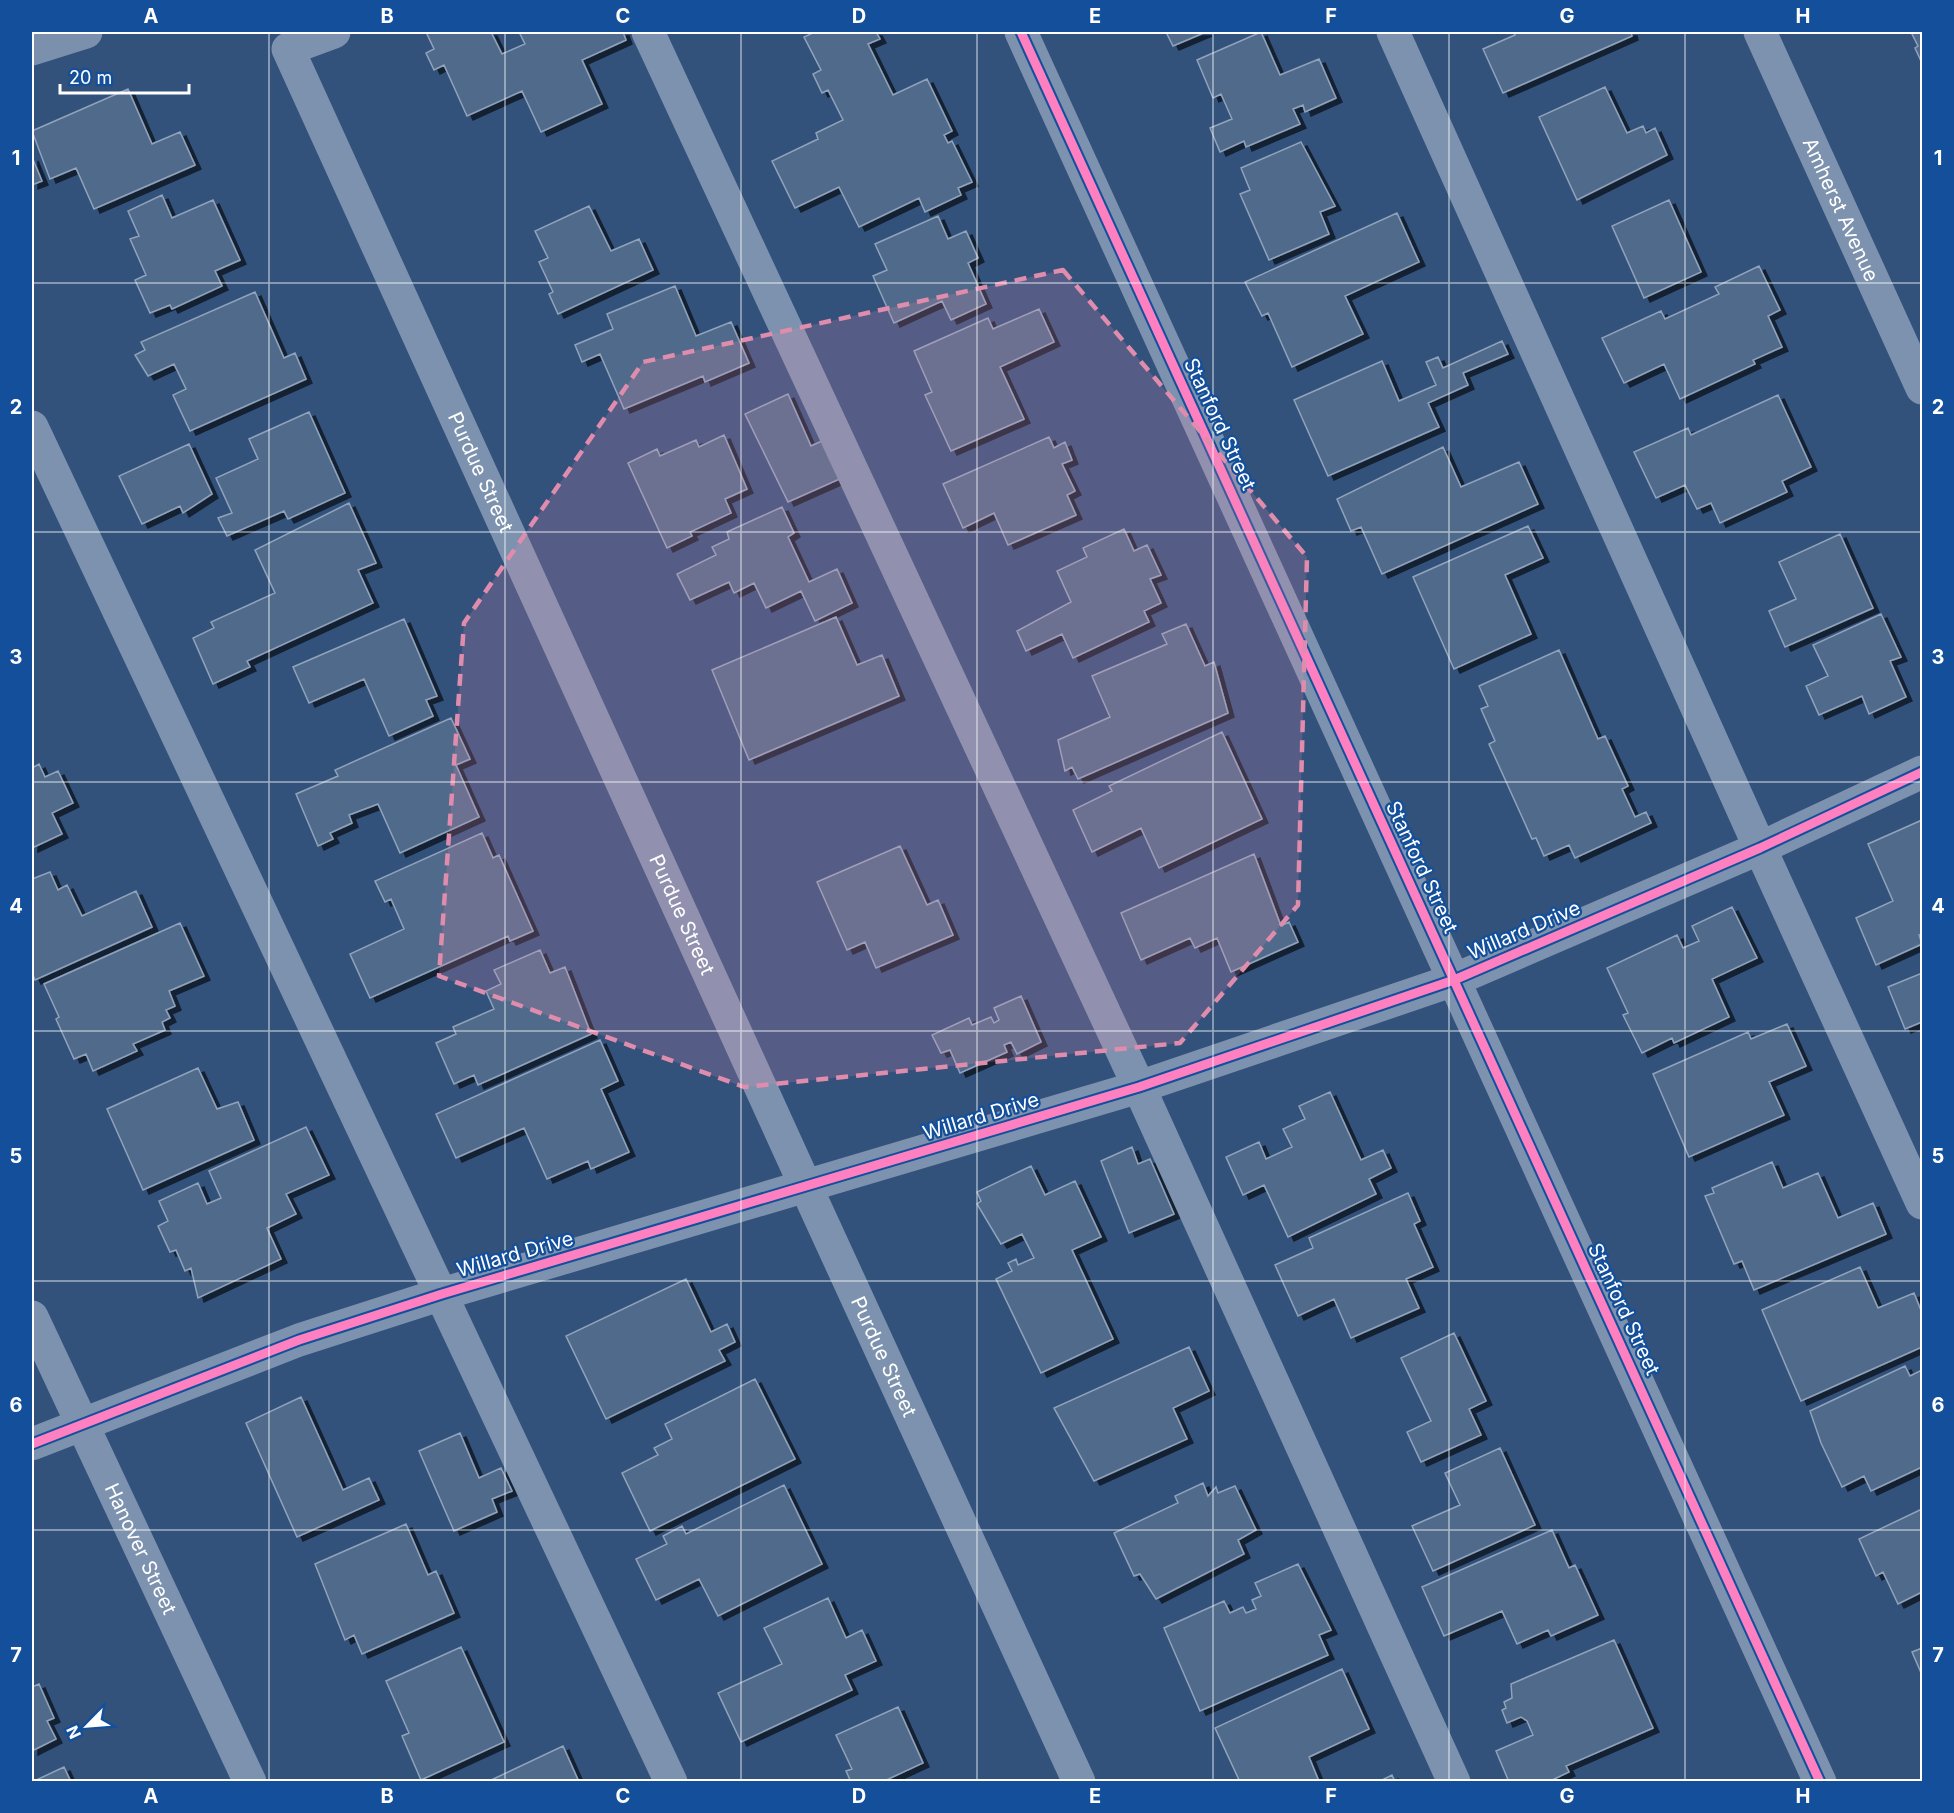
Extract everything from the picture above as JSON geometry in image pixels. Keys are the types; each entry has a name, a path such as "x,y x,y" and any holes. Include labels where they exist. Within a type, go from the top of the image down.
{"main road":[{"path":"32,49 86,32"}],"street":[{"name":"Purdue Street","path":"334,32 288,49 1079,1782"},
{"path":"648,32 1138,1087 1454,1782"},
{"name":"Stanford Street","path":"1021,32 1820,1782"},
{"path":"1393,32 1760,848 1923,1203"},
{"name":"Amherst Avenue","path":"1760,32 1923,388"},
{"path":"32,427 670,1782"},
{"name":"Willard Drive","path":"32,1444 299,1340 442,1294 806,1188 1138,1087 1454,980 1760,848 1923,772"},
{"name":"Hanover Street","path":"32,1317 250,1782"}],"highlighted area":[{"path":"1063,270 1307,557 1298,905 1180,1043 744,1087 439,976 464,623 643,362"}],"building":[{"path":"426,32 491,32 502,54 525,44 519,32 623,32 626,40 582,60 602,104 541,132 522,91 467,116 444,65 434,70 426,53 434,49"},
{"path":"815,32 876,32 880,39 868,44 893,95 927,79 952,131 944,135 948,143 952,141 972,182 958,188 961,195 925,212 919,198 859,227 839,187 795,208 772,161 818,139 816,133 843,120 828,90 822,93 813,74 821,70 804,37"},
{"path":"1166,32 1206,32 1173,46"},
{"path":"1261,32 1280,75 1319,59 1336,98 1305,112 1303,105 1293,109 1300,124 1246,147 1244,141 1220,152 1210,128 1232,119 1221,94 1213,98 1197,60"},
{"path":"1514,32 1631,32 1632,36 1503,93 1483,49 1515,35"},
{"path":"1911,32 1922,32 1921,61 1915,48 1918,46"},
{"path":"1605,87 1627,133 1643,126 1646,133 1655,128 1667,155 1577,200 1539,117"},
{"path":"128,89 152,144 180,132 195,165 94,209 76,168 50,179 32,131"},
{"path":"1301,142 1335,206 1320,212 1329,234 1269,260 1240,194 1250,190 1241,168"},
{"path":"32,157 42,181 32,185"},
{"path":"162,195 172,218 213,200 240,260 215,271 222,286 172,309 170,305 150,313 135,280 146,275 130,239 139,236 128,211"},
{"path":"1669,200 1701,272 1644,298 1612,226"},
{"path":"589,206 611,251 639,239 653,270 558,314 549,294 553,292 539,262 548,258 535,231"},
{"path":"1397,213 1419,262 1345,296 1363,334 1292,367 1268,313 1262,316 1245,282"},
{"path":"938,216 948,239 966,231 978,258 968,263 986,304 951,320 942,301 894,323 873,276 887,270 875,244"},
{"path":"1759,266 1780,310 1768,316 1782,347 1753,360 1755,364 1680,399 1664,364 1624,383 1602,338 1661,311 1665,319 1719,294 1715,287"},
{"path":"675,286 696,336 731,322 749,363 705,382 703,376 624,409 600,354 582,362 575,345 613,329 607,314"},
{"path":"255,292 284,358 295,353 306,379 190,431 173,395 186,389 174,364 148,376 135,355 145,350 141,342"},
{"path":"1039,309 1054,342 1000,367 1024,419 951,451 925,395 932,392 914,351 988,318 993,329"},
{"path":"1502,341 1508,354 1463,373 1468,385 1428,403 1439,427 1328,476 1294,400 1382,361 1399,401 1436,385 1426,362 1438,357 1443,368"},
{"path":"788,394 811,446 824,440 842,478 788,502 745,414"},
{"path":"1778,395 1811,467 1782,481 1787,492 1720,523 1711,503 1697,509 1685,485 1656,498 1634,452 1688,428 1691,435"},
{"path":"309,412 345,493 288,519 284,511 227,536 218,518 232,513 216,478 258,459 249,439"},
{"path":"724,435 747,489 725,499 731,513 690,532 692,536 667,548 628,463 657,449 660,456 696,440 699,447"},
{"path":"1049,437 1054,448 1065,442 1072,460 1062,464 1075,491 1067,495 1076,515 1008,545 994,513 963,528 943,484"},
{"path":"189,444 212,494 183,513 180,506 142,524 119,476"},
{"path":"1443,447 1461,487 1519,462 1538,504 1382,574 1361,527 1351,531 1337,499"},
{"path":"349,503 376,563 358,570 373,603 247,661 250,667 213,684 193,638 214,628 211,622 275,593 255,550"},
{"path":"782,507 794,533 788,537 809,582 837,569 852,603 815,621 801,591 766,608 754,583 734,593 729,582 690,600 677,574 716,555 712,547 729,539 727,532"},
{"path":"1528,526 1543,558 1505,575 1531,634 1454,669 1413,577"},
{"path":"1124,529 1134,551 1147,545 1161,575 1150,579 1161,603 1144,611 1149,622 1073,658 1062,634 1026,651 1017,631 1071,602 1057,571 1087,557 1083,548"},
{"path":"1840,534 1873,608 1785,647 1769,611 1796,599 1779,562"},
{"path":"1881,614 1901,657 1890,661 1906,697 1869,714 1862,696 1819,715 1806,686 1828,676 1813,645"},
{"path":"836,617 857,665 882,655 899,696 749,760 712,670"},
{"path":"404,619 437,696 426,700 433,716 389,736 364,679 309,703 293,667"},
{"path":"1186,624 1205,666 1214,662 1228,713 1078,779 1072,767 1065,771 1058,740 1110,717 1092,676 1167,644 1162,634"},
{"path":"1559,650 1598,739 1605,736 1628,786 1622,789 1635,817 1646,812 1651,823 1575,858 1569,845 1544,856 1536,838 1532,839 1489,744 1495,741 1481,709 1488,706 1479,686"},
{"path":"451,718 470,759 456,765 479,817 400,853 378,804 349,815 352,823 330,833 333,839 318,846 296,794 338,776 335,770"},
{"path":"1222,732 1262,819 1159,868 1141,828 1092,852 1073,810 1112,791 1109,786"},
{"path":"39,764 45,777 58,771 73,803 52,813 62,834 32,848 32,768"},
{"path":"1922,820 1922,934 1919,935 1922,944 1876,965 1856,918 1893,901 1868,844"},
{"path":"482,833 493,858 499,855 533,931 510,941 508,936 370,998 350,954 404,929 391,899 385,902 375,881"},
{"path":"900,846 927,905 938,900 953,935 876,968 865,942 847,950 817,882"},
{"path":"1254,854 1281,926 1289,922 1298,942 1231,972 1217,938 1195,948 1190,938 1141,960 1121,913"},
{"path":"50,872 58,890 67,885 82,916 136,891 152,927 35,980 32,973 32,879"},
{"path":"1732,907 1757,958 1712,979 1729,1017 1674,1043 1672,1038 1642,1053 1623,1015 1628,1013 1607,968 1677,935 1683,948 1699,941 1692,926"},
{"path":"180,923 204,976 169,991 175,1006 166,1010 170,1018 162,1022 165,1030 133,1044 137,1051 93,1071 86,1054 74,1059 56,1019 59,1017 44,984"},
{"path":"540,950 550,973 565,967 591,1034 478,1085 474,1075 454,1084 436,1043 456,1034 453,1027 494,1009 486,991 501,984 494,970"},
{"path":"1922,973 1922,1022 1905,1029 1888,987"},
{"path":"1021,996 1041,1042 1017,1054 1011,1042 1004,1045 1007,1052 960,1073 950,1050 941,1053 932,1035 969,1018 972,1025 991,1017 994,1023 999,1020 994,1008"},
{"path":"1787,1024 1806,1066 1769,1082 1784,1115 1689,1157 1653,1074 1748,1032 1751,1039"},
{"path":"600,1040 618,1081 601,1089 629,1152 591,1169 588,1161 547,1179 524,1128 456,1158 436,1114"},
{"path":"198,1068 217,1109 238,1102 254,1140 143,1190 107,1109"},
{"path":"1330,1092 1361,1160 1383,1150 1391,1168 1369,1179 1376,1194 1288,1237 1264,1185 1243,1195 1226,1157 1259,1142 1266,1159 1292,1147 1283,1129 1305,1119 1299,1106"},
{"path":"306,1127 329,1175 286,1194 296,1214 267,1228 281,1259 198,1298 191,1268 185,1271 176,1250 170,1252 158,1226 168,1221 159,1201 198,1183 207,1204 221,1198 209,1171"},
{"path":"1132,1147 1138,1164 1150,1159 1174,1214 1129,1233 1101,1161"},
{"path":"1772,1162 1783,1188 1818,1173 1838,1218 1873,1203 1886,1234 1754,1290 1742,1261 1734,1264 1705,1196 1714,1193 1712,1188"},
{"path":"1031,1166 1045,1195 1075,1181 1101,1237 1072,1250 1113,1339 1041,1373 996,1279 1012,1271 1008,1263 1016,1259 1018,1265 1034,1258 1022,1234 1001,1244 977,1204 981,1201 977,1192"},
{"path":"1408,1193 1420,1221 1414,1224 1433,1267 1406,1279 1419,1308 1351,1338 1334,1299 1298,1316 1275,1265 1313,1248 1309,1238"},
{"path":"1860,1267 1878,1308 1914,1293 1922,1313 1922,1347 1801,1401 1762,1310"},
{"path":"686,1279 711,1332 727,1324 735,1342 719,1350 725,1361 606,1419 566,1336"},
{"path":"1454,1333 1486,1401 1469,1409 1481,1435 1421,1462 1407,1432 1431,1421 1401,1358"},
{"path":"1189,1347 1209,1391 1173,1408 1187,1439 1094,1481 1054,1408"},
{"path":"1905,1366 1910,1376 1922,1370 1922,1467 1871,1491 1864,1476 1842,1487 1821,1443 1810,1411"},
{"path":"755,1379 795,1459 650,1531 622,1473 658,1455 654,1448 672,1439 665,1424"},
{"path":"301,1397 343,1490 369,1478 379,1500 297,1537 246,1423"},
{"path":"460,1433 479,1478 501,1468 512,1491 492,1499 497,1512 454,1531 419,1451"},
{"path":"1500,1448 1535,1525 1433,1571 1412,1526 1460,1505 1445,1473"},
{"path":"1203,1483 1208,1496 1216,1487 1218,1493 1235,1486 1256,1530 1238,1540 1244,1554 1156,1599 1140,1574 1134,1576 1114,1533 1178,1503 1175,1496"},
{"path":"784,1485 822,1564 718,1616 699,1579 656,1600 636,1559 667,1544 663,1536 682,1526 686,1534"},
{"path":"1922,1509 1922,1592 1898,1604 1883,1572 1876,1576 1859,1539"},
{"path":"406,1524 428,1575 436,1571 454,1613 362,1654 354,1635 345,1640 315,1564"},
{"path":"1552,1530 1569,1568 1575,1565 1598,1615 1551,1636 1548,1630 1517,1644 1502,1611 1444,1636 1422,1587"},
{"path":"1298,1564 1331,1630 1319,1635 1328,1655 1200,1711 1164,1628 1224,1601 1230,1613 1243,1607 1246,1613 1256,1609 1252,1600 1261,1596 1255,1583"},
{"path":"828,1598 846,1638 862,1630 876,1661 845,1675 852,1690 741,1742 718,1693 782,1664 764,1628"},
{"path":"1614,1640 1653,1728 1566,1766 1569,1772 1548,1782 1509,1782 1496,1751 1533,1735 1527,1721 1521,1717 1507,1723 1502,1710 1506,1708 1504,1702 1512,1698 1511,1684"},
{"path":"461,1647 504,1742 421,1780 402,1736 409,1733 386,1681"},
{"path":"1922,1648 1922,1675 1912,1652"},
{"path":"1342,1669 1369,1729 1309,1757 1318,1779 1312,1782 1240,1782 1215,1728"},
{"path":"39,1684 54,1718 47,1721 56,1739 32,1751 32,1687"},
{"path":"898,1707 923,1763 882,1782 851,1782 846,1771 852,1769 836,1735"},
{"path":"563,1746 579,1782 487,1782"},
{"path":"64,1767 71,1782 32,1782"},
{"path":"1392,1775 1395,1782 1378,1782"}],"cycle path":[{"path":"1021,32 1820,1782"},
{"path":"32,1444 299,1340 442,1294 1139,1087 1454,980 1760,848 1922,772"}]}
